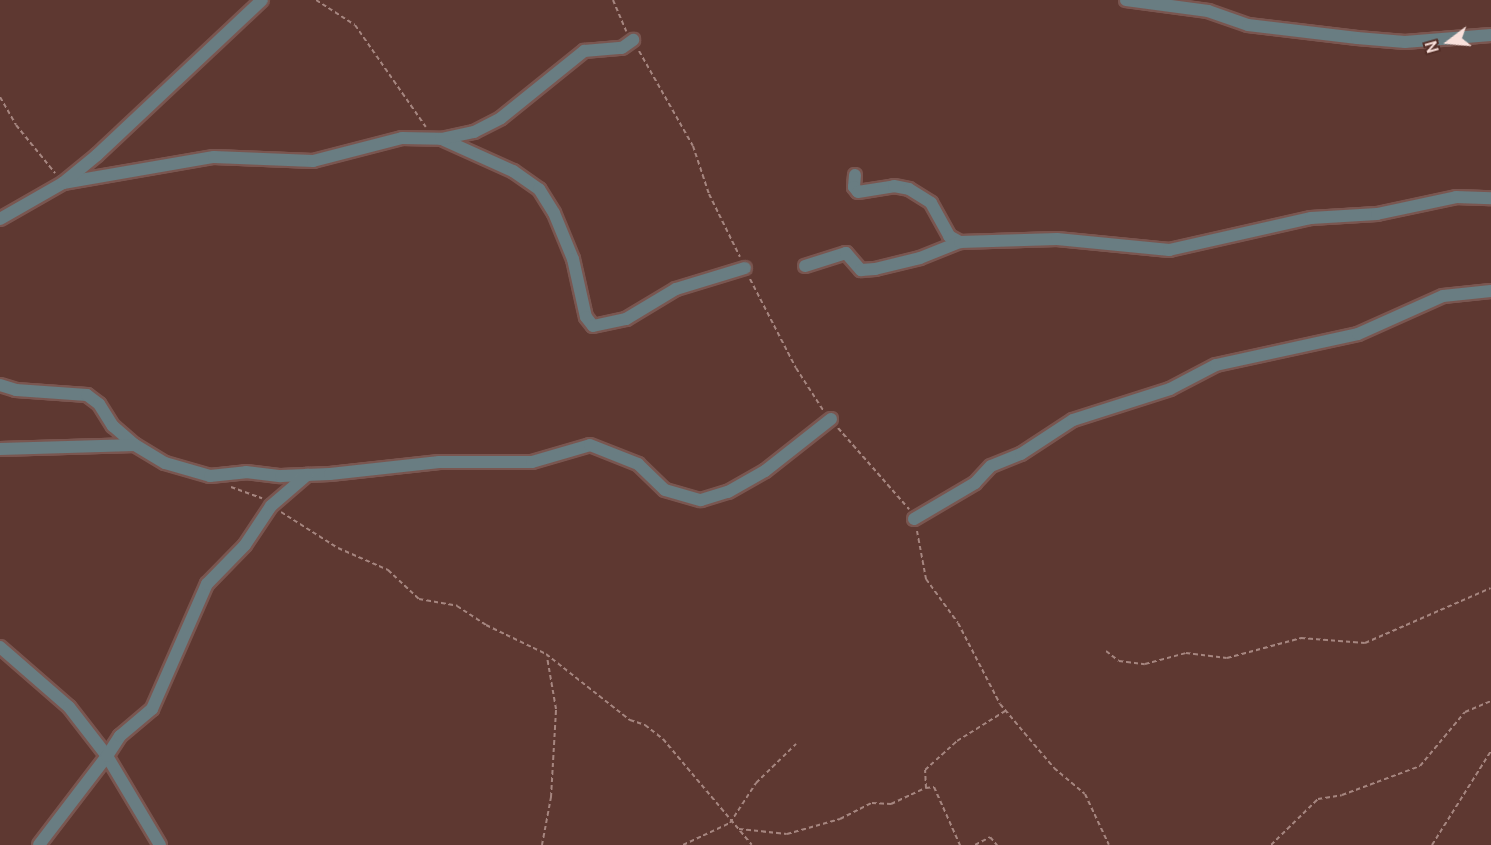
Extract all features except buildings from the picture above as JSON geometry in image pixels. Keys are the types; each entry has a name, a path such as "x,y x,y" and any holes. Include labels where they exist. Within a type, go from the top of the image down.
{"street":[{"path":"0,219 63,183 262,0"},
{"path":"1126,0 1208,11 1248,25 1328,35 1405,42 1491,35"},
{"path":"63,183 214,157 313,162 402,138 436,138 474,132 501,118 584,51 622,48 633,40"},
{"path":"436,138 513,171 539,189 569,250 586,317 593,326 626,320 676,289 746,268"},
{"path":"855,175 854,187 858,192 894,186 909,189 930,203 949,236 960,242"},
{"path":"805,266 846,253 861,270 875,269 920,258 960,242 1057,239 1169,250 1311,218 1377,214 1456,197 1491,198"},
{"path":"914,519 975,483 991,466 1021,454 1072,420 1170,389 1216,365 1358,334 1443,296 1491,291"},
{"path":"0,386 16,390 87,395 135,445 165,463 210,476 246,472 307,475 439,462 532,462 590,445 638,464 665,490 701,500 728,492 765,471 831,419"},
{"path":"0,449 135,445"},
{"path":"39,845 120,736 152,709 207,584 245,545 271,506 307,475"},
{"path":"0,647 69,707 107,756 160,845"}],"path":[{"path":"316,0 356,25 387,75 412,102 436,138"},
{"path":"613,0 693,146 709,194 796,368 831,419 905,503 914,519 926,579 958,623 1005,711 1054,768 1085,794 1109,845"},
{"path":"0,97 16,125 63,183"},
{"path":"210,476 225,486 255,494 338,548 388,570 419,599 457,606 486,625 546,654 630,720 645,725 663,739 752,845"},
{"path":"1106,651 1119,662 1145,664 1186,653 1227,658 1300,638 1365,643 1491,588"},
{"path":"542,845 551,797 556,709 552,670 546,654"},
{"path":"1271,845 1318,799 1342,795 1420,766 1465,712 1491,701"},
{"path":"926,788 925,770 957,741 1005,711"},
{"path":"682,845 704,838 732,820 756,783 796,744"},
{"path":"1432,845 1491,751"},
{"path":"739,829 787,834 840,819 872,803 891,804 926,788 934,787 960,845"},
{"path":"975,845 990,837 997,845"}]}
